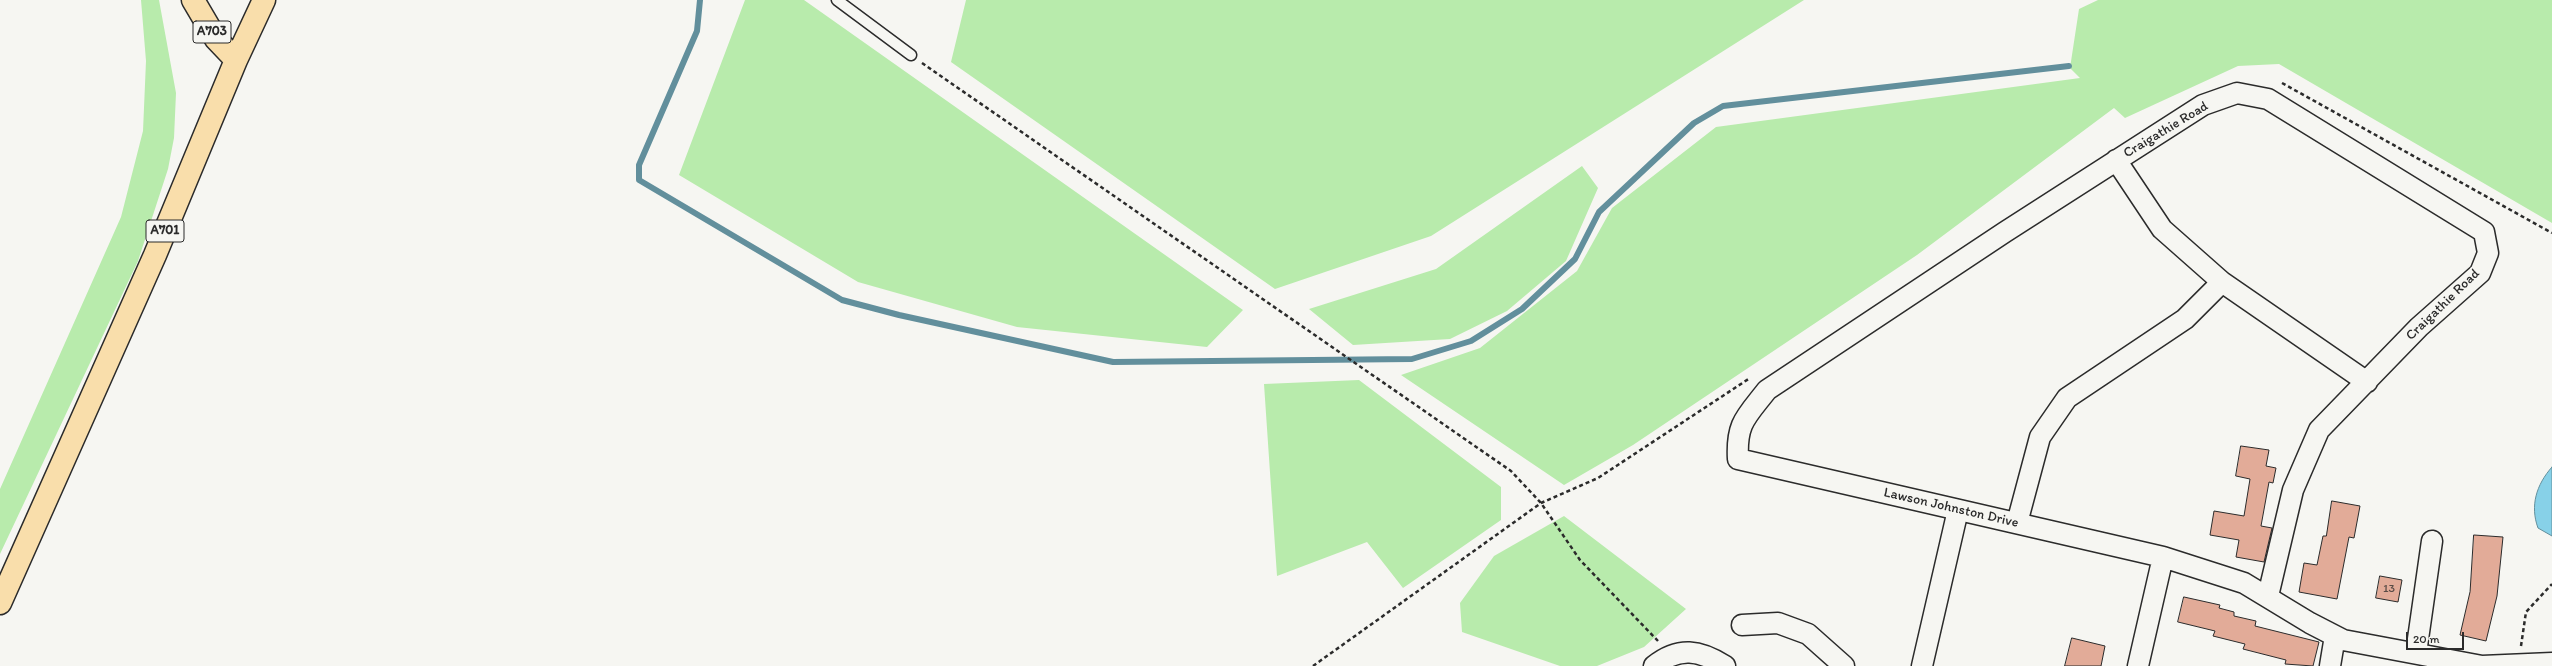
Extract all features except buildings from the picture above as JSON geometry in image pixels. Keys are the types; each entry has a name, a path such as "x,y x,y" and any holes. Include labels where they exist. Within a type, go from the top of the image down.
{"main road":[{"name":"A703","path":"193,0 216,39 236,60"},
{"name":"A701","path":"0,603 155,256 236,60 264,0"}],"street":[{"name":"Craigathie Road","path":"2268,596 2293,490 2319,430 2367,382 2419,327 2480,273 2488,253 2484,232 2268,99 2237,93 2203,105 2116,160 2162,228 2222,282 2367,382"},
{"name":"Lawson Johnston Drive","path":"2116,160 1767,390 1743,421 1737,438 1738,459 2163,557 2244,583 2268,596 2310,623 2343,640 2482,666 2552,663"},
{"path":"2017,523 2040,437 2067,398 2185,319 2222,282"},
{"path":"1922,666 1958,510"},
{"path":"2416,653 2432,541"},
{"path":"2138,666 2163,557"},
{"path":"1742,625 1778,623 1808,634 1844,666"},
{"path":"2330,666 2336,636"},
{"path":"1654,666 1682,652 1704,653 1725,666"}],"lane":[{"path":"837,0 911,55"}],"path":[{"path":"911,55 1511,471 1541,503 1580,560 1673,656"},
{"path":"2518,664 2526,612 2552,584"}],"green space":[{"path":"141,0 159,0 176,93 174,138 168,169 138,261 0,554 0,489 121,217 143,131 146,61"},
{"path":"745,0 804,0 1243,310 1207,347 1017,327 858,282 679,175"},
{"path":"966,0 1804,0 1431,236 1275,289 951,62"},
{"path":"2098,0 2552,0 2552,223 2279,64 2238,66 2125,118 2114,108 1917,255 1633,445 1564,485 1401,375 1480,348 1577,271 1612,208 1716,127 2080,78 2070,68 2079,9"},
{"path":"1582,166 1598,188 1566,261 1507,311 1450,339 1353,345 1309,309 1436,269"},
{"path":"1359,380 1501,487 1501,520 1403,588 1367,542 1277,576 1264,384"},
{"path":"1564,516 1686,609 1644,647 1597,666 1560,666 1462,632 1460,603 1494,556"}],"water":[{"path":"2552,467 2552,536 2538,528 2535,504 2538,488"}],"waterway":[{"path":"700,0 697,31 639,165 639,180 842,300 899,315 1113,362 1412,359 1471,341 1522,309 1575,259 1599,212 1694,123 1723,106 2069,66"}]}
